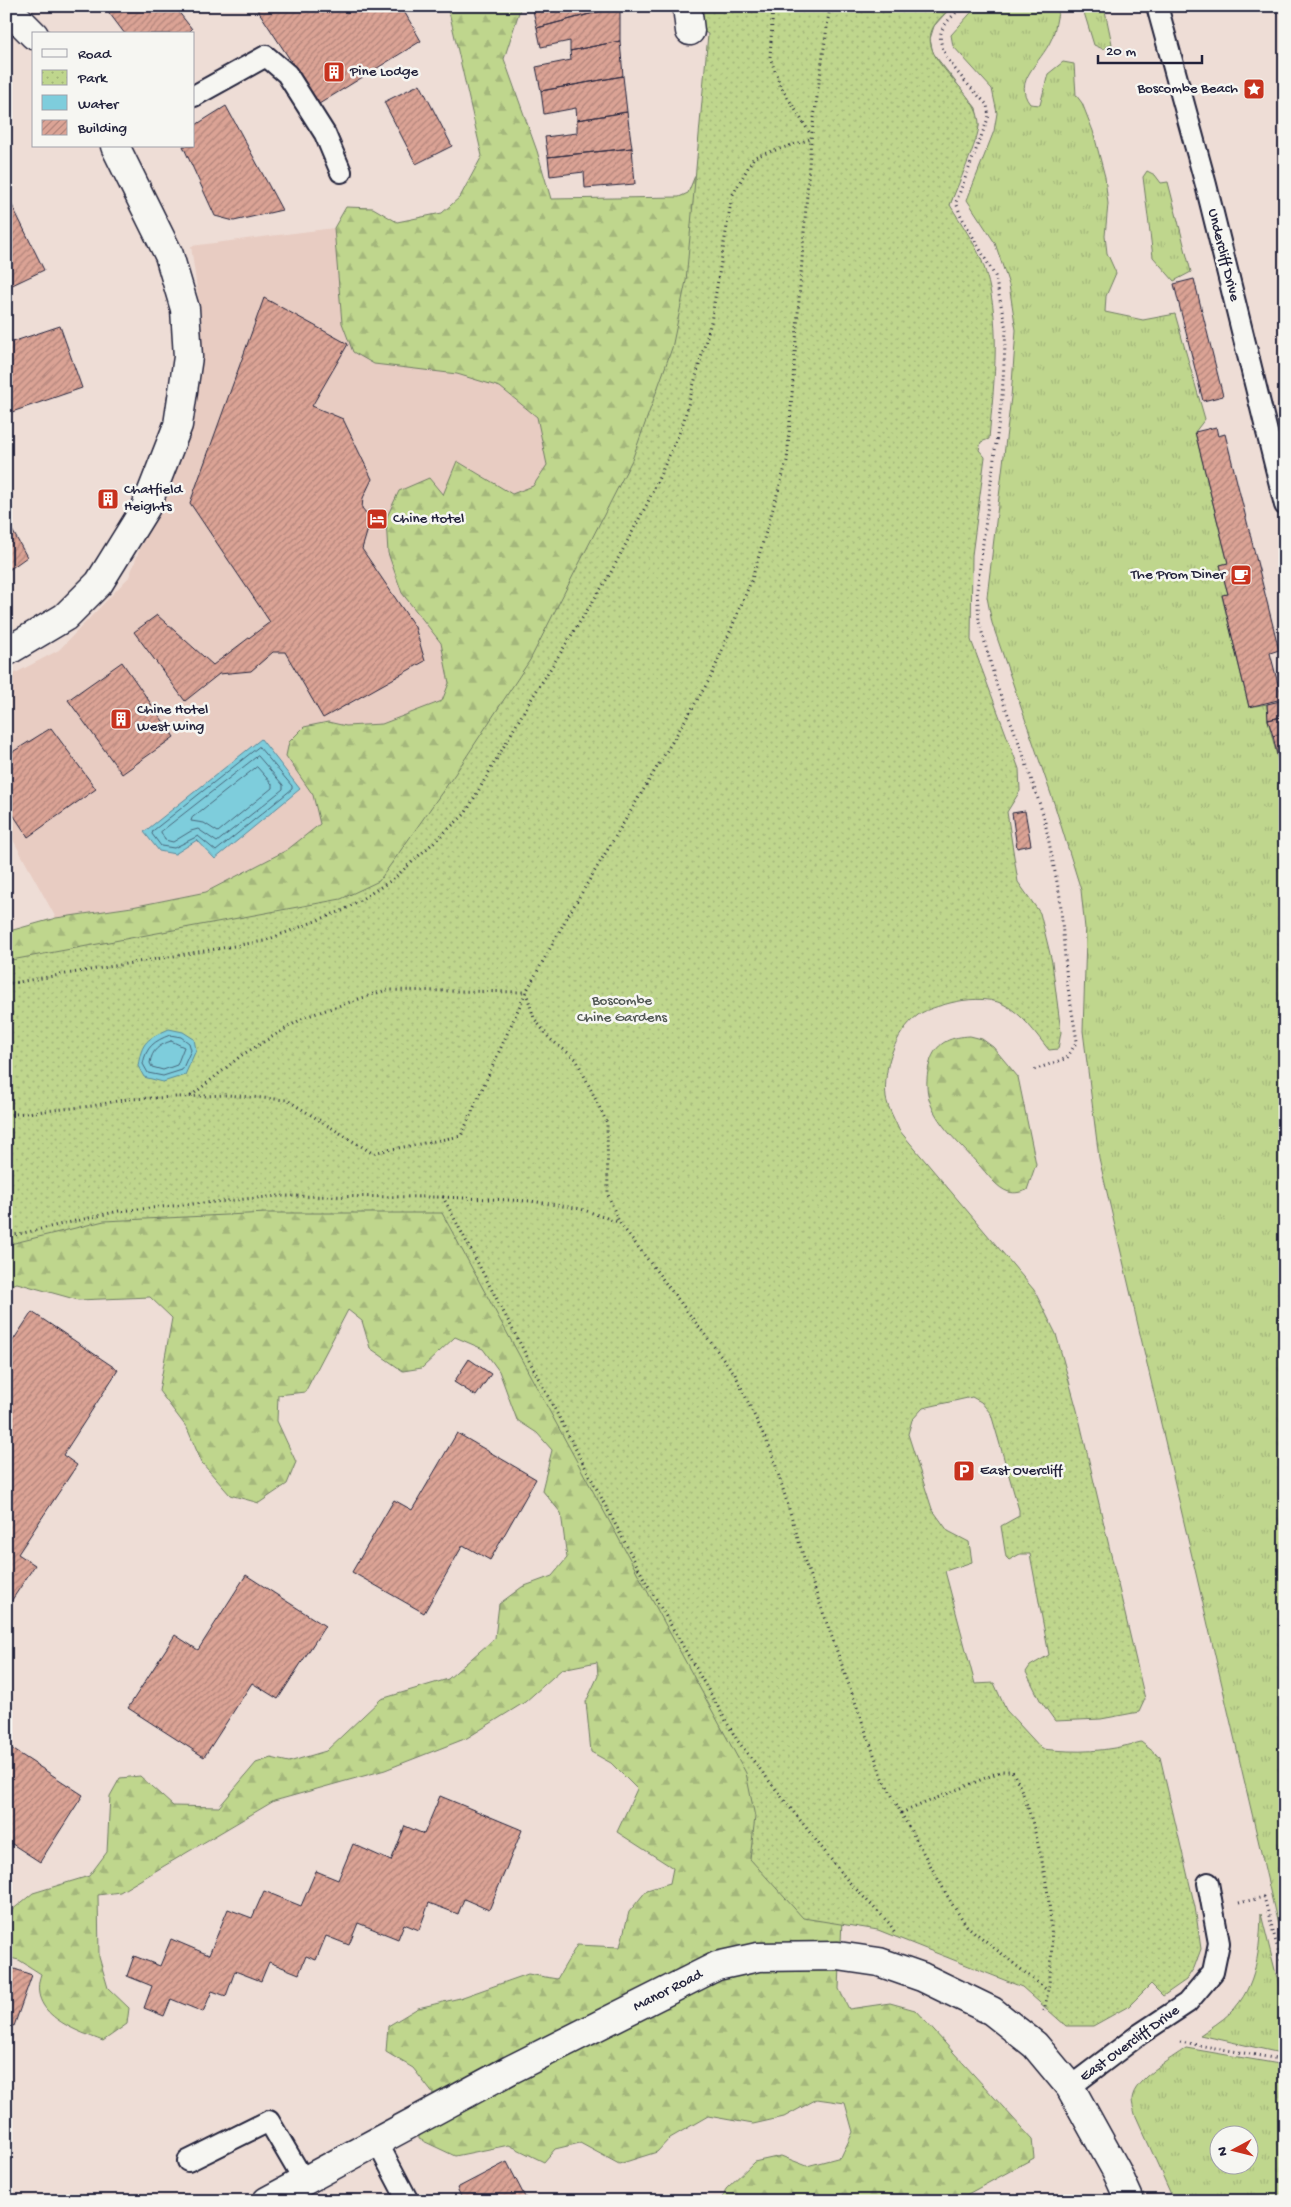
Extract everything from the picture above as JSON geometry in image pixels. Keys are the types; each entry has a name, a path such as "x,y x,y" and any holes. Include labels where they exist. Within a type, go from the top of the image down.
{"street":[{"path":"6,8 32,32"},
{"path":"6,652 65,617 99,582 146,507 178,425 188,357 185,309 169,255 116,148"},
{"name":"Manor Road","path":"267,2201 510,2070 717,1966 758,1957 838,1956 879,1962 922,1977 992,2011 1035,2045 1070,2087"},
{"name":"East Overcliff Drive","path":"1070,2087 1116,2170 1130,2201"}],"lane":[{"name":"Undercliff Drive","path":"1157,6 1206,185 1285,505"},
{"path":"195,95 266,56 287,74 324,134 341,172"},
{"name":"East Overcliff Drive","path":"1070,2087 1140,2034 1187,2003 1214,1972 1219,1943 1208,1883"},
{"path":"188,2161 269,2120 304,2181"},
{"path":"378,2142 408,2201"}],"path":[{"path":"773,6 770,57 780,85 811,135"},
{"path":"6,1115 92,1106 127,1099 190,1098 227,1095 287,1100 372,1153 461,1136 526,992 569,914 711,677 752,579 788,461 811,135 830,6"},
{"path":"963,6 942,28 940,37 942,51 986,105 989,116 956,202 960,214 995,276 1006,329 1002,397 977,589 979,622 997,686 1021,748 1044,817 1060,897 1067,982 1077,1041 1067,1058 1031,1071"},
{"path":"6,984 264,941 344,910 392,880 465,814 527,706 610,574 647,504 682,427 711,322 732,196 754,157 811,140"},
{"path":"190,1098 242,1055 306,1017 386,990 526,992"},
{"path":"526,992 534,1018 550,1039 576,1059 607,1123 608,1195 619,1222 735,1374 772,1453 806,1565 882,1774 901,1813 952,1904 967,1926 1048,1991 1053,1927 1046,1874 1026,1799 1012,1771 1002,1771 901,1813"},
{"path":"6,1237 119,1211 278,1196 443,1197 531,1201 581,1209 619,1222"},
{"path":"443,1197 642,1575 737,1740 848,1881 889,1923 922,1977"},
{"path":"1213,1908 1264,1897 1285,1976"},
{"path":"1140,2034 1285,2060"}],"shaded area":[{"name":"Chine Hotel","path":"482,156 551,199 679,197 688,193 455,774 251,868 206,892 132,907 56,918 6,827 6,678 59,650 129,577 177,452 202,325 191,246 334,228 346,207 373,208 397,222 442,213 460,197"}],"green space":[{"name":"Boscombe Chine Gardens","path":"445,6 521,6 504,59 537,151 551,199 679,197 688,193 703,156 859,93 952,6 934,26 930,39 933,53 976,108 979,126 950,205 896,667 839,1989 849,2009 890,2003 915,2010 1032,2139 1034,2158 955,2201 722,2201 726,2189 754,2162 781,2156 807,2166 841,2157 853,2132 845,2103 817,2099 784,2117 753,2124 708,2116 670,2138 657,2152 619,2164 580,2143 555,2149 544,2162 509,2145 455,2156 419,2139 419,2110 434,2095 413,2068 386,2052 388,2026 418,2008 460,1998 528,1974 557,1979 577,1945 620,1947 629,1912 647,1890 670,1883 673,1868 617,1832 637,1789 611,1763 591,1752 586,1702 598,1676 597,1662 562,1669 525,1702 467,1738 385,1770 274,1801 120,1892 98,1895 99,1957 108,1988 129,2008 127,2024 103,2041 79,2032 56,2018 47,2010 41,2000 38,1988 41,1974 19,1960 6,1957 6,1915 33,1893 89,1876 107,1852 110,1796 120,1778 140,1776 173,1806 219,1807 256,1763 271,1758 289,1762 326,1751 381,1699 448,1679 495,1638 499,1604 522,1587 552,1576 567,1558 561,1513 542,1490 552,1450 537,1433 517,1420 499,1371 483,1349 455,1337 422,1368 403,1371 370,1348 362,1321 348,1310 305,1392 278,1395 277,1421 296,1462 287,1484 259,1503 230,1495 202,1463 187,1428 159,1391 172,1318 150,1297 78,1300 17,1283 6,1286 6,932 56,918 132,907 206,892 287,850 320,824 313,795 286,756 289,742 304,727 328,722 346,726 382,724 442,701 449,683 441,643 402,593 388,553 386,519 399,491 429,478 443,495 457,461 512,494 533,486 547,465 537,417 500,387 457,374 374,364 353,352 342,323 334,228 346,207 373,208 397,222 442,213 460,197 482,156 450,16"},
{"name":"Boscombe Chine Gardens","path":"696,6 952,6 934,26 930,39 933,51 940,63 970,100 977,112 978,132 950,205 982,261 989,283 995,327 995,372 989,439 981,442 979,450 985,457 972,555 971,640 1019,769 1020,791 1007,812 1018,882 1040,913 1052,962 1061,1032 1058,1049 1049,1050 1023,1018 1003,1004 977,999 963,1000 929,1009 918,1015 902,1031 888,1064 886,1098 899,1130 1034,1290 1056,1334 1077,1410 1145,1699 1139,1712 1101,1719 1055,1721 1040,1700 1026,1672 1030,1666 1049,1655 1030,1554 1020,1554 1009,1560 1006,1557 1001,1526 1019,1516 1019,1510 991,1414 981,1402 972,1397 923,1408 912,1420 908,1434 932,1509 948,1531 969,1542 972,1562 945,1571 975,1684 994,1683 1006,1710 1042,1749 1092,1751 1141,1742 1160,1757 1195,1907 1201,1949 1194,1968 1186,1980 1163,1996 1151,1984 1129,2006 1093,2026 1066,2026 1022,1987 878,1930 803,1918 750,1859 755,1817 746,1773 442,1213 267,1213 104,1221 6,1245 6,961 341,899 379,881 455,774 530,660 632,460 672,348 686,281 708,34 696,27"},
{"path":"977,6 1060,6 1051,40 1026,80 1025,96 1030,104 1040,105 1048,74 1063,62 1074,64 1076,95 1082,103 1093,131 1105,177 1108,204 1105,236 1107,253 1116,273 1106,296 1105,312 1143,320 1175,314 1205,419 1195,432 1228,563 1220,565 1228,594 1222,596 1249,707 1267,704 1268,720 1284,784 1285,1955 1099,1158 1083,1031 1086,938 1081,890 1054,803 992,623 987,597 1011,397 1016,330 1009,285 995,243 967,200 994,131 997,113 992,89 953,46 951,35"},
{"path":"1082,6 1104,6 1112,44 1103,49 1094,45"},
{"path":"1147,171 1155,175 1161,183 1168,182 1191,272 1174,281 1153,257 1143,177"},
{"path":"970,1036 982,1039 993,1047 1018,1077 1036,1164 1027,1190 1011,1193 996,1184 946,1129 931,1105 927,1091 927,1076 934,1053 946,1041 957,1037"},
{"path":"1261,1914 1285,2010 1285,2054 1200,2035 1231,2012 1247,1991 1258,1953"},
{"path":"1186,2048 1285,2065 1285,2201 1174,2201 1135,2114 1132,2099 1139,2084"}],"water":[{"path":"261,739 300,789 215,859 197,840 175,854 159,851 144,832"},
{"path":"169,1029 183,1032 194,1039 196,1050 185,1075 163,1082 144,1077 138,1066 141,1051 155,1035"}],"building":[{"path":"104,6 174,6 192,29 189,32 124,32"},
{"name":"Pine Lodge","path":"255,6 401,6 421,41 319,104"},
{"path":"532,6 620,6 537,28"},
{"path":"620,6 620,41 570,51 570,41 541,47 537,28"},
{"path":"620,41 623,76 541,91 536,67 571,60 570,51"},
{"path":"623,76 627,112 577,120 576,108 544,114 541,91"},
{"path":"420,84 452,146 416,164 384,102"},
{"path":"226,106 282,210 234,221 215,216 184,148 195,148 195,125"},
{"path":"627,112 632,148 548,157 545,137 577,133 577,120"},
{"path":"632,148 635,184 585,188 584,172 550,176 548,157"},
{"path":"6,193 44,270 6,288"},
{"path":"1194,279 1223,396 1203,401 1174,284"},
{"name":"Chine Hotel","path":"264,298 348,344 312,406 343,419 372,479 363,498 362,508 371,519 362,549 415,627 425,661 323,718 285,652 273,652 251,671 219,674 185,701 134,632 157,615 213,665 270,622 190,503"},
{"path":"60,326 82,388 6,414 6,344"},
{"name":"The Prom Diner","path":"1216,427 1218,436 1225,434 1279,650 1270,653 1282,699 1249,707 1222,595 1228,594 1220,565 1228,563 1195,432"},
{"name":"Chatfield Heights","path":"105,493 114,498 110,505 102,499"},
{"path":"6,519 27,557 6,572"},
{"name":"Chine Hotel West Wing","path":"122,662 174,737 122,774 68,700"},
{"path":"1285,700 1285,716 1268,720 1267,704"},
{"path":"1285,716 1285,733 1273,736 1268,720"},
{"path":"51,728 96,789 28,837 6,804 6,756"},
{"path":"1285,733 1285,751 1277,754 1273,736"},
{"path":"1285,751 1285,767 1280,769 1277,754"},
{"path":"1285,767 1285,784 1284,784 1280,769"},
{"path":"1025,811 1031,845 1017,848 1012,813"},
{"path":"32,1312 118,1370 63,1455 77,1465 18,1554 35,1565 6,1609 6,1351"},
{"path":"469,1359 491,1374 476,1396 454,1382"},
{"path":"457,1433 536,1479 490,1560 463,1545 424,1613 352,1572 394,1500 412,1510"},
{"path":"246,1575 325,1626 278,1699 252,1683 204,1757 128,1708 175,1635 198,1650"},
{"path":"6,1745 83,1795 40,1862 6,1840"},
{"path":"440,1796 522,1830 489,1910 464,1899 458,1914 429,1903 419,1930 404,1924 398,1939 358,1923 349,1945 326,1936 316,1960 306,1956 299,1974 269,1962 261,1981 235,1971 226,1996 212,1991 203,2012 171,1999 164,2016 144,2008 152,1986 127,1976 134,1956 160,1966 171,1939 209,1955 228,1909 252,1918 264,1891 301,1906 316,1871 338,1880 353,1844 391,1861 405,1826 424,1834"},
{"path":"6,1966 32,1975 14,2026 6,2023"},
{"path":"507,2162 527,2201 463,2201 457,2188"}],"place":[{"name":"Pine Lodge","path":"334,72"},
{"name":"Boscombe Beach","path":"1254,89"},
{"name":"Chatfield Heights","path":"108,499"},
{"name":"Chine Hotel","path":"377,519"},
{"name":"The Prom Diner","path":"1241,575"},
{"name":"Chine Hotel West Wing","path":"121,719"},
{"name":"East Overcliff","path":"964,1471"}]}
